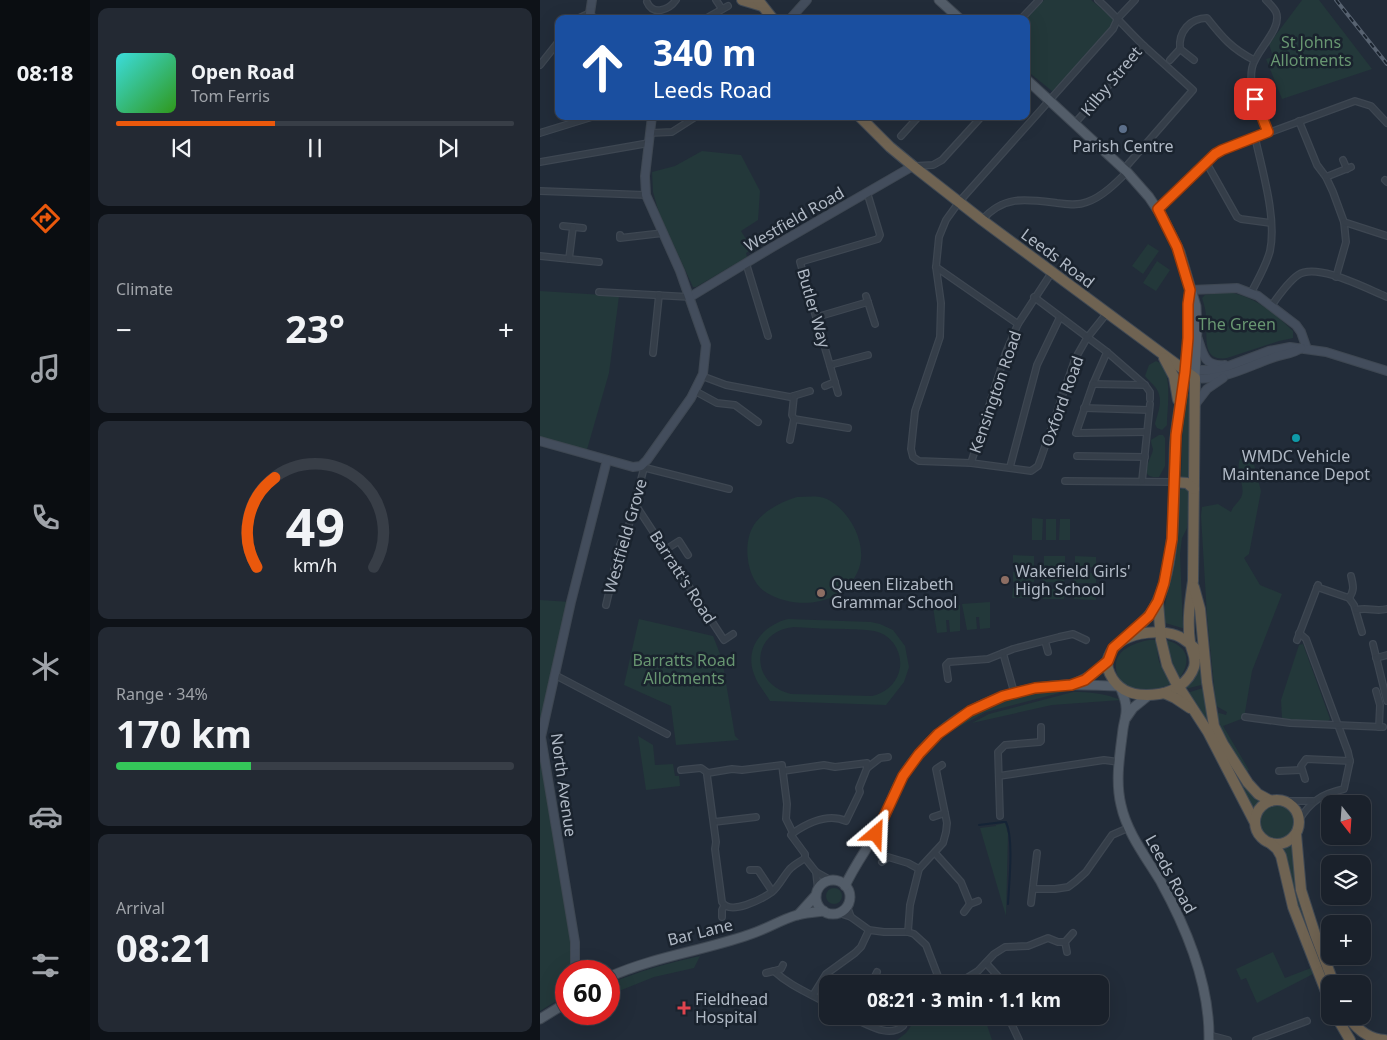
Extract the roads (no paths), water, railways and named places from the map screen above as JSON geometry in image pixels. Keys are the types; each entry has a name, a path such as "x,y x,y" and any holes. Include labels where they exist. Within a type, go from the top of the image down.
{"highway":[{"path":"742,0 760,3 769,15"},
{"name":"Leeds Road","path":"863,120 890,147 982,220 1162,354 1192,373"},
{"path":"1162,354 1174,377 1179,411 1171,545 1164,583 1158,601 1149,616 1111,651 1108,661 1109,673 1120,688 1135,694 1164,693 1179,687 1188,678 1194,666 1195,655 1190,644 1189,610 1193,581 1194,406 1192,373"},
{"path":"1179,411 1192,373"},
{"path":"1174,482 1187,483 1194,489"},
{"path":"1193,581 1200,609 1211,713 1219,737 1248,783 1258,794 1271,800"},
{"path":"1158,601 1160,633 1165,660 1179,687 1210,735 1254,821 1257,832 1263,840 1277,849 1281,856 1293,907 1321,979"},
{"path":"1118,643 1141,634 1160,633 1179,637 1204,656"},
{"path":"1164,693 1196,713"},
{"path":"1254,821 1258,810 1264,803 1271,800 1286,802 1293,806 1297,812 1299,820 1296,834 1301,890 1331,975"},
{"path":"1270,843 1284,843 1296,834"},
{"path":"1341,1025 1350,1040"},
{"path":"1356,1025 1363,1032 1379,1040 1386,1040"}],"main road":[{"path":"939,0 956,15"},
{"path":"1030,82 1126,170 1158,209 1177,247 1196,306 1197,333 1192,373"},
{"path":"1190,290 1188,338 1192,373"},
{"path":"1071,685 1085,680 1108,661"},
{"path":"845,886 854,868 869,847 903,776 928,744 949,725 970,711 1014,692 1049,686 1071,685 1120,688"},
{"name":"Leeds Road","path":"1120,688 1126,704 1119,762 1118,790 1128,828 1161,882 1194,954 1210,1022 1209,1037"},
{"path":"1124,721 1133,708 1149,695"},
{"path":"834,881 845,886 850,896 847,906 839,913 831,914 824,911 817,904 817,892 824,883 834,881 854,868"},
{"name":"Bar Lane","path":"798,915 817,892"},
{"name":"Bar Lane","path":"620,971 661,958 749,935 798,915 824,911"},
{"path":"540,1019 555,1010"}],"street":[{"path":"591,15 592,0"},
{"path":"647,2 654,10 660,10 668,8 676,0"},
{"path":"716,0 722,9"},
{"path":"794,15 807,0"},
{"path":"1025,15 1039,0"},
{"name":"Kilby Street","path":"1075,123 1144,46 1098,0"},
{"path":"1060,317 1037,365 1010,467 919,461 913,457 911,449 915,411 940,337 941,303 936,267 939,237 946,220 959,202 1049,99 1113,29 1118,18 1135,0"},
{"path":"1266,0 1276,12 1276,22 1264,50 1254,60 1251,80 1255,99 1268,132"},
{"path":"712,15 728,6"},
{"path":"1208,11 1207,18 1227,42 1238,52 1254,60"},
{"path":"1194,60 1180,49 1179,40 1181,34 1193,21 1199,18 1207,18"},
{"path":"540,65 555,46"},
{"path":"982,220 997,206 1015,200 1038,200 1076,205 1088,202 1108,189 1126,170 1193,90 1144,46"},
{"path":"1170,60 1180,49"},
{"path":"1158,209 1206,162 1222,150 1268,132 1355,101 1371,106 1387,123"},
{"path":"540,133 583,120"},
{"path":"643,467 695,392 702,376 706,345 690,297 646,195 645,176 652,120"},
{"path":"650,133 672,132 691,120"},
{"path":"901,136 915,120"},
{"path":"913,166 925,167 942,160 978,120"},
{"path":"1299,121 1317,165 1326,177 1344,222 1346,242 1336,277"},
{"path":"1251,293 1270,251 1271,223 1255,137"},
{"path":"540,162 649,142"},
{"path":"1326,177 1349,168 1343,160"},
{"path":"1206,162 1238,217 1271,223"},
{"name":"Westfield Road","path":"690,297 913,166"},
{"path":"540,191 646,195"},
{"name":"Butler Way","path":"838,393 800,262 878,239 880,235 867,192"},
{"path":"1344,222 1387,236"},
{"path":"563,226 583,228"},
{"path":"569,259 573,227"},
{"path":"620,235 620,238 663,233"},
{"path":"540,256 599,262"},
{"path":"746,263 768,336"},
{"path":"936,267 1018,324"},
{"name":"Kensington Road","path":"971,463 1006,352 1018,324 1052,272"},
{"path":"1272,305 1297,276 1303,272 1321,272 1387,297"},
{"path":"1190,290 1230,287 1251,293 1272,305 1294,324 1304,348"},
{"path":"599,292 690,297"},
{"path":"653,353 659,295"},
{"path":"1034,297 1107,352 1145,384 1150,392 1142,481"},
{"path":"817,317 867,299 875,324"},
{"name":"Oxford Road","path":"1010,467 1032,470 1038,466 1075,359 1087,338 1106,313"},
{"path":"1197,333 1203,354 1209,362 1220,365 1237,363"},
{"path":"1192,373 1218,370 1274,349 1290,346 1326,352 1387,371"},
{"path":"1192,373 1214,378 1304,348"},
{"path":"1107,352 1093,384 1076,433 1147,432"},
{"path":"830,365 868,355"},
{"path":"1194,406 1207,389 1226,375"},
{"path":"702,376 726,386 794,396 810,391"},
{"path":"825,386 835,382"},
{"path":"1093,384 1145,384"},
{"path":"695,392 716,403 735,405 758,422"},
{"path":"790,440 794,419 792,416 794,396"},
{"path":"1084,408 1149,404"},
{"path":"794,419 848,428"},
{"path":"540,441 633,467 643,467 729,489"},
{"path":"1077,456 1144,457"},
{"name":"North Avenue","path":"575,960 575,942 541,738 571,602 607,460"},
{"name":"Westfield Grove","path":"606,605 620,546 635,504 643,467"},
{"path":"1065,480 1174,482"},
{"name":"Barratt's Road","path":"635,504 724,640 733,634"},
{"path":"665,550 679,540 688,555"},
{"path":"1349,598 1353,592 1350,576"},
{"path":"1299,820 1315,800 1344,789 1350,761 1306,639 1298,636 1318,585 1349,598 1356,610 1362,632"},
{"path":"1356,610 1363,608 1378,611 1387,609"},
{"path":"948,679 946,666 949,662 988,659 1002,653 1073,634 1086,640"},
{"path":"1045,641 1048,652"},
{"path":"1373,644 1387,701"},
{"path":"1002,653 1014,692"},
{"path":"1376,658 1387,655"},
{"path":"555,675 667,734"},
{"path":"1245,717 1290,724 1381,727 1380,705 1376,690"},
{"path":"1000,816 999,750 1005,745 1040,742 1041,727"},
{"path":"793,833 812,821 838,817 846,821 860,792 859,788 867,768 880,758 888,757"},
{"path":"1305,779 1301,766 1306,759 1350,761"},
{"path":"999,776 1104,760 1119,762"},
{"path":"783,771 824,765 835,767 866,763 867,768"},
{"path":"908,932 910,904 919,869 935,854 943,843 946,832 947,823 936,769 942,765"},
{"path":"681,770 701,768 708,773 732,769 742,770 782,766 787,804 786,819 793,833 791,835 816,872 834,881"},
{"path":"1280,771 1301,770"},
{"path":"708,773 716,842 715,849 724,906 722,916"},
{"path":"1286,802 1315,800"},
{"path":"934,817 945,813"},
{"path":"714,822 756,816"},
{"path":"1033,890 1055,889 1068,886 1076,881 1086,872 1112,835 1128,828"},
{"path":"1032,903 1037,853"},
{"path":"935,854 960,882 970,904"},
{"path":"724,906 740,907 759,900 772,891 790,869 805,858"},
{"path":"882,862 888,858 908,863 919,869"},
{"path":"750,870 758,870 772,891"},
{"path":"816,872 817,892"},
{"path":"964,912 970,904 978,900"},
{"path":"847,906 851,917"},
{"path":"839,913 851,917 869,930 914,934 926,945 938,975"},
{"path":"813,995 826,974 856,953 869,930"},
{"path":"972,975 994,954 1005,947 1028,946 1048,938 1058,942 1065,942 1073,933"},
{"path":"1065,942 1067,952"},
{"path":"986,963 997,975"},
{"path":"766,973 780,969 783,965"},
{"path":"774,971 798,990 819,999"},
{"path":"1256,1040 1268,1038 1308,1021"},
{"path":"866,1025 875,1032 886,1035 893,1034 903,1025"},
{"path":"1012,1025 1019,1040"},
{"path":"1209,1037 1228,1040"}],"waterway":[{"path":"979,825 1006,822 1010,839 1008,904"}],"railway":[{"path":"1336,0 1387,64"}],"place":[{"name":"Parish Centre","path":"1123,129"},
{"name":"WMDC Vehicle Maintenance Depot","path":"1296,438"},
{"name":"Wakefield Girls' High School","path":"1005,580"},
{"name":"Queen Elizabeth Grammar School","path":"821,593"},
{"name":"Fieldhead Hospital","path":"684,1008"}],"park label":[{"name":"St Johns Allotments","path":"1311,51"},
{"name":"The Green","path":"1237,324"},
{"name":"Barratts Road Allotments","path":"684,669"}]}
